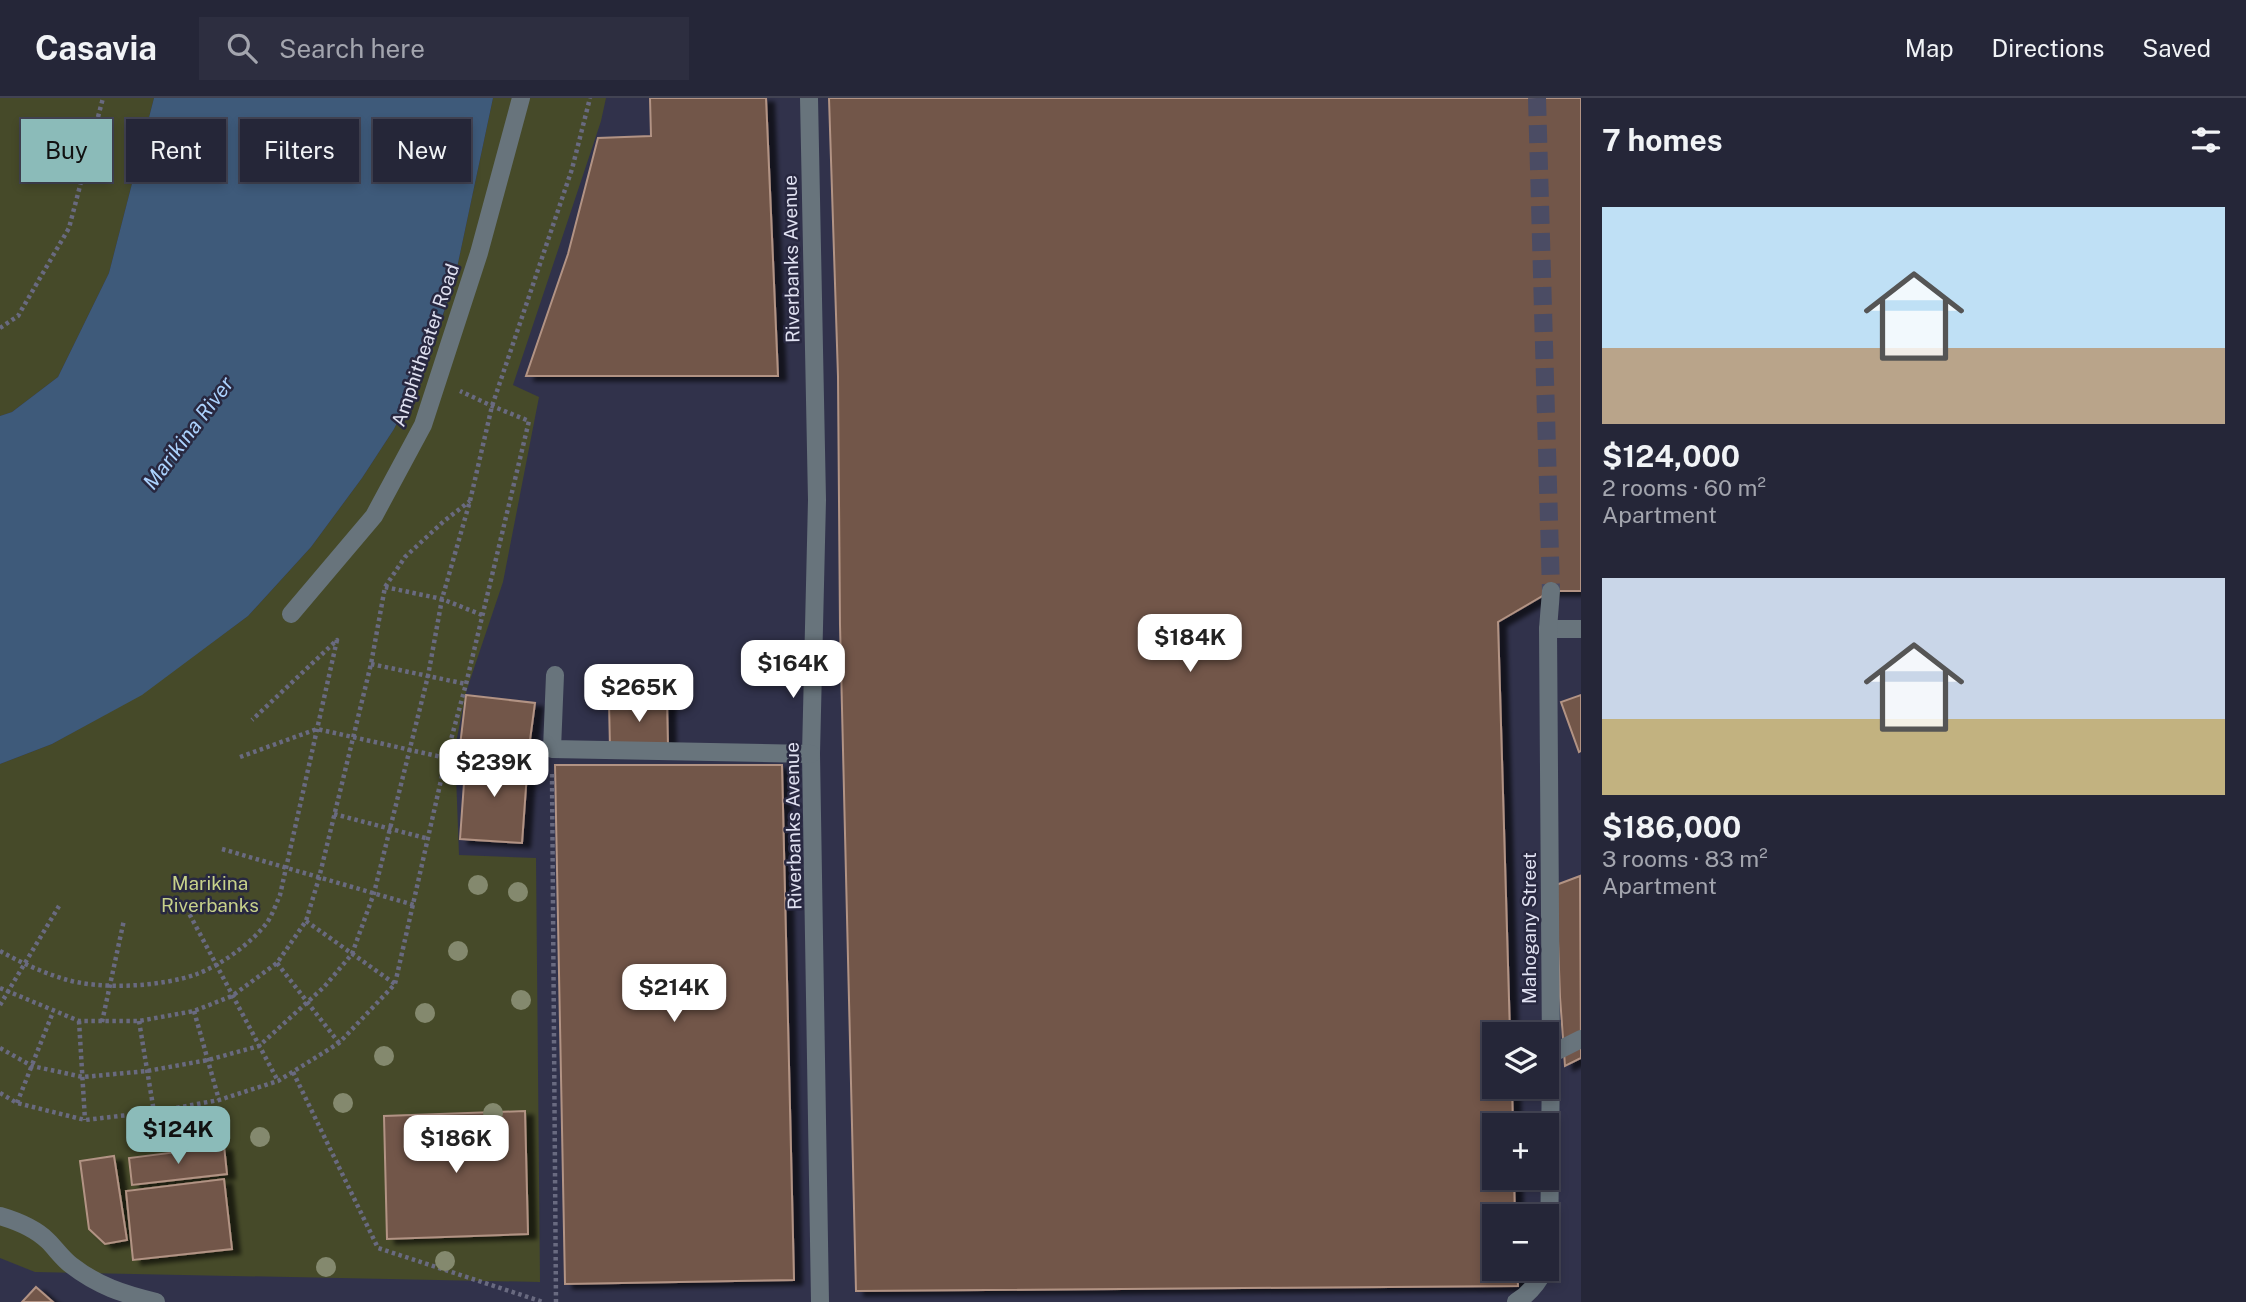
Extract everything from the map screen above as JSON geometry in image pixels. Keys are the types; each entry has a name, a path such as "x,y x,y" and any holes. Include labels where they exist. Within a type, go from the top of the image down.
{"street":[{"name":"Amphitheater Road","path":"291,614 374,516 423,425 479,253 521,98"},
{"name":"Riverbanks Avenue","path":"809,98 817,500 811,754 820,1302"},
{"name":"Mahogany Street","path":"1551,592 1548,629 1551,1022"},
{"path":"1548,629 1581,629"},
{"path":"555,675 552,749 811,754"},
{"path":"1559,1050 1581,1039"},
{"name":"Mahogany Street","path":"1550,1204 1551,1099"},
{"path":"0,1216 30,1228 46,1238 68,1263 92,1279 118,1293 156,1302"},
{"name":"Mahogany Street","path":"1516,1302 1538,1281"}],"path":[{"path":"0,328 18,316 69,228 103,98"},
{"path":"0,1048 32,1066 83,1077 147,1071 208,1060 259,1046 308,1003 352,954 374,893 428,676 442,599 470,501 492,407 572,169 590,98"},
{"path":"0,1093 17,1103 85,1120 154,1112 219,1100 278,1081 339,1043 395,984 446,758 529,421 492,407 438,379"},
{"path":"0,988 79,1021 139,1021 194,1011 232,996 277,962 306,921 319,878 370,664 385,587 405,556 470,501"},
{"path":"385,587 442,599 482,615"},
{"path":"0,951 24,964 66,979 110,986 165,981 197,974 244,945 267,922 280,895 337,640 252,720"},
{"path":"370,664 466,684"},
{"path":"240,757 317,729 409,752 446,758"},
{"path":"552,749 556,1302"},
{"path":"334,814 429,839"},
{"path":"222,849 414,905"},
{"path":"183,902 278,1081"},
{"path":"0,1004 59,906"},
{"path":"103,1022 124,920"},
{"path":"306,921 395,984"},
{"path":"277,962 339,1043"},
{"path":"194,1011 219,1100"},
{"path":"17,1103 53,1012"},
{"path":"79,1021 85,1120"},
{"path":"139,1021 154,1112"},
{"path":"293,1072 378,1248 543,1302"}],"green space":[{"path":"0,98 154,98 149,119 126,119 126,182 132,182 109,273 58,377 12,412 0,416"},
{"name":"Marikina Riverbanks","path":"493,98 606,98 601,121 513,385 539,397 503,582 466,692 455,748 459,855 536,858 540,1282 35,1272 0,1258 0,764 52,744 142,694 248,616 311,547 394,429 426,367 454,282"}],"water":[{"name":"Marikina River","path":"154,98 493,98 454,282 425,367 394,429 311,547 248,616 142,695 52,744 0,764 0,416 12,412 58,377 109,273 132,182 226,182 226,119 149,119"}],"building":[{"path":"650,98 766,98 778,376 526,376 568,254 598,138 651,136"},
{"path":"829,98 1581,98 1581,591 1551,591 1498,622 1510,1022 1482,1022 1482,1099 1512,1099 1513,1113 1482,1113 1482,1190 1514,1190 1515,1204 1482,1204 1482,1281 1518,1281 1518,1286 856,1291 840,625 838,376"},
{"path":"466,695 535,703 528,755 460,746"},
{"path":"1581,695 1581,751 1579,752 1561,702"},
{"path":"667,700 668,747 610,748 609,702"},
{"path":"466,755 528,759 522,843 460,839"},
{"path":"555,765 782,765 794,1280 565,1284"},
{"path":"1580,876 1581,1058 1565,1066 1556,885"},
{"path":"525,1111 528,1234 387,1239 384,1116"},
{"path":"224,1146 227,1174 132,1185 129,1158"},
{"path":"114,1156 127,1240 105,1244 89,1229 80,1161"},
{"path":"224,1179 232,1249 133,1260 126,1191"},
{"path":"36,1287 53,1302 22,1302"}],"tunnel":[{"path":"1537,98 1551,591"}]}
